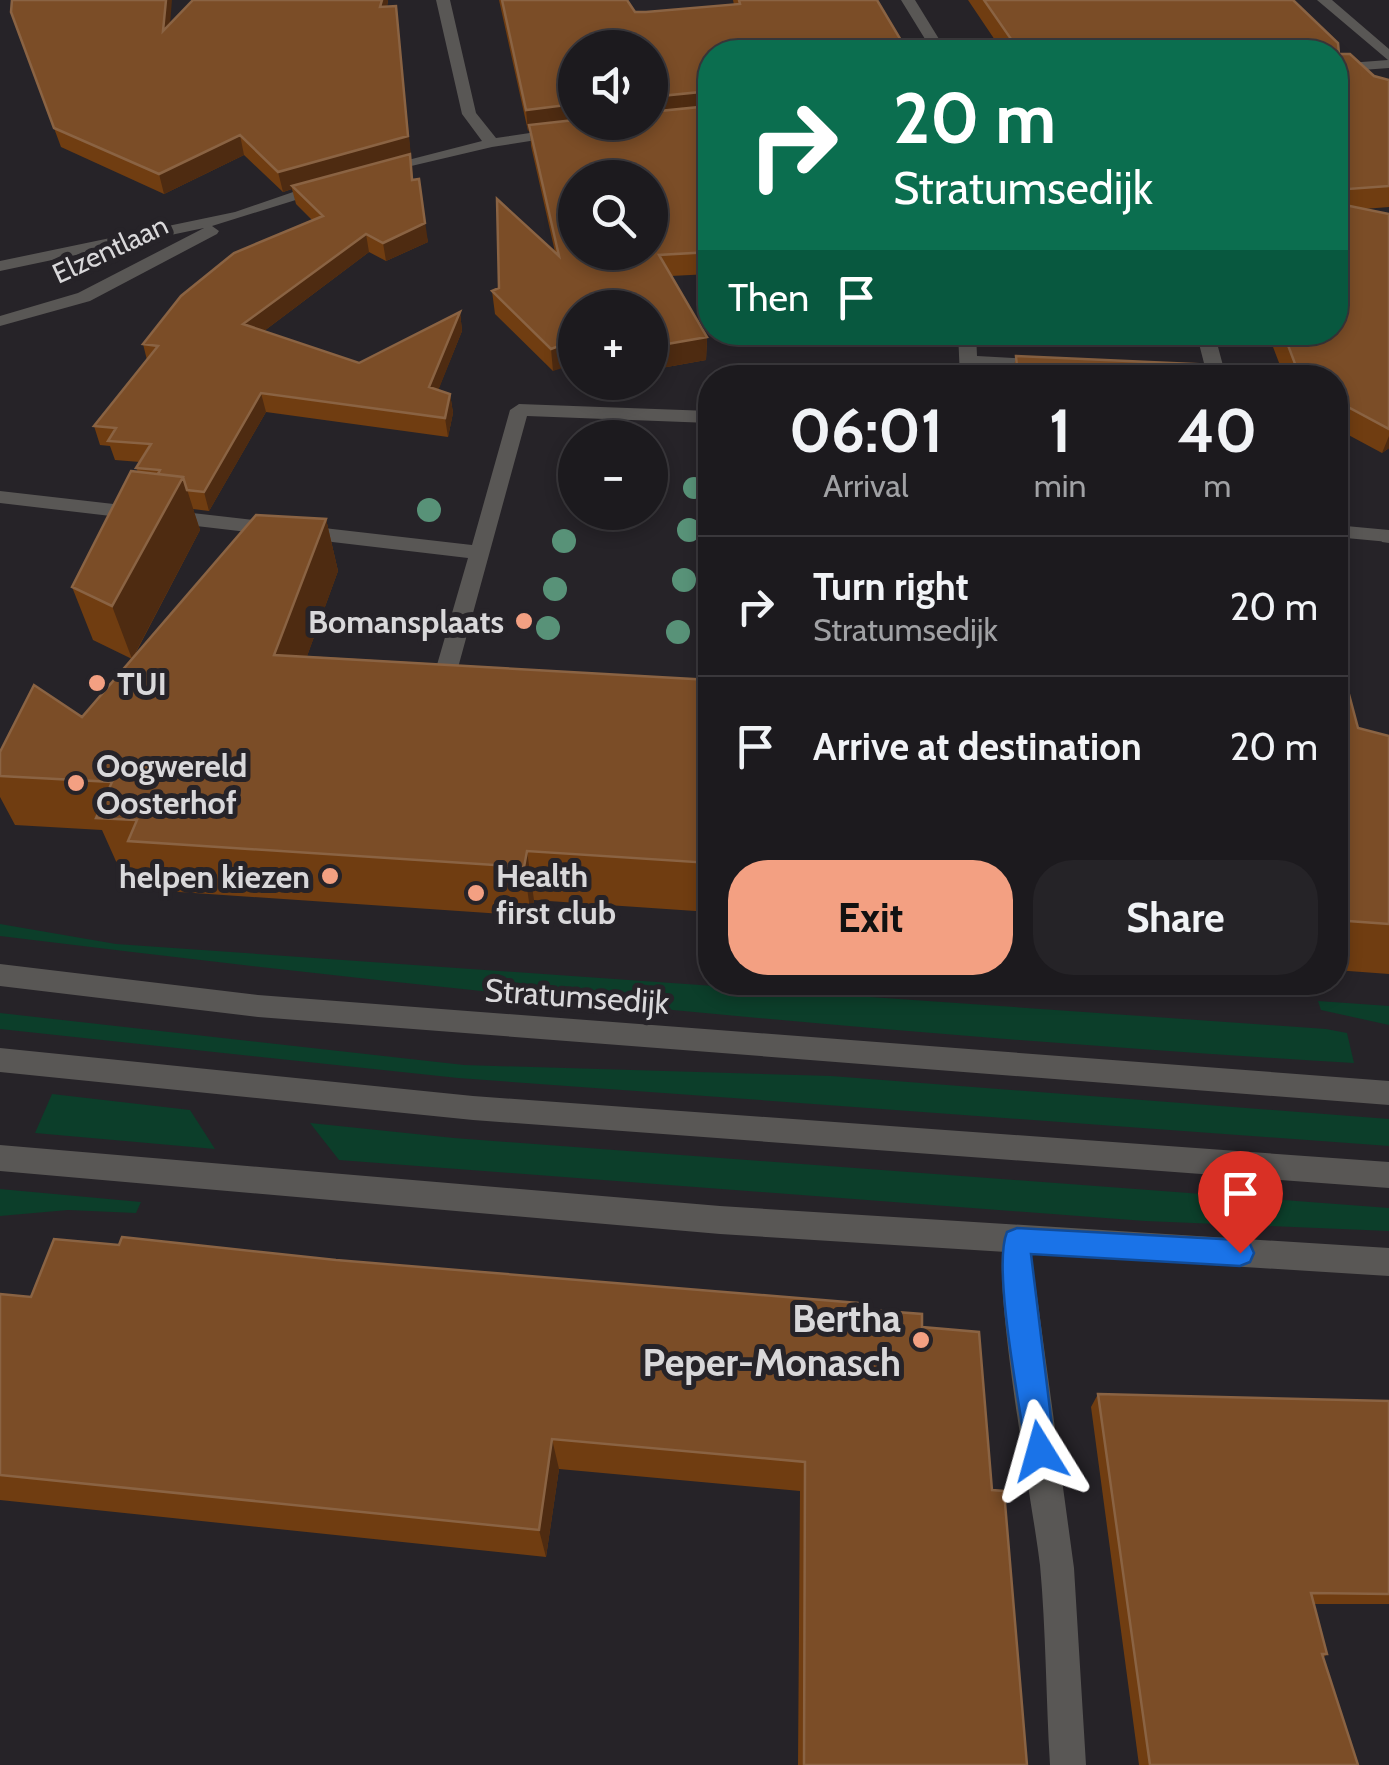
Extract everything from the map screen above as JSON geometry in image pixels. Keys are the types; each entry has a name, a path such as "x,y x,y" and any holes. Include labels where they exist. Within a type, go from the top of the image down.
{"street":[{"path":"443,0 469,114 492,143"},
{"path":"908,0 933,40"},
{"path":"1324,0 1389,56"},
{"path":"1348,67 1389,64"},
{"name":"Elzentlaan","path":"0,266 238,216 352,179 492,143 558,133"},
{"name":"Elzentlaan","path":"0,321 84,296 238,216"},
{"path":"482,684 443,682 519,410 698,417"},
{"path":"0,497 480,553"},
{"path":"1348,532 1389,536"},
{"name":"Stratumsedijk","path":"0,975 258,1006 1389,1094"},
{"path":"0,1060 473,1108 1389,1175"},
{"path":"0,1158 720,1220 1389,1262"},
{"path":"1017,1240 1019,1294 1056,1568 1068,1765"}],"green space":[{"path":"0,924 116,944 698,985 698,995 842,995 1326,1029 1347,1033 1354,1063 845,1026 338,976 0,936"},
{"path":"1318,1001 1389,1006 1389,1025 1321,1010"},
{"path":"0,1013 464,1065 831,1076 1389,1119 1389,1146 458,1078 0,1029"},
{"path":"52,1094 190,1110 215,1149 35,1133"},
{"path":"310,1123 454,1138 1389,1208 1389,1231 1145,1221 339,1160"},
{"path":"0,1189 141,1202 136,1213 68,1210 0,1216"}],"building":[{"path":"12,0 166,0 163,31 193,0 382,0 380,7 396,6 408,136 278,172 240,135 159,174 54,128 11,12"},
{"path":"502,0 627,0 635,12 646,12 740,4 739,0 877,0 901,40 698,40 698,92 668,95 668,30 558,30 558,106 526,110"},
{"path":"984,0 1293,0 1335,40 1012,40"},
{"path":"1348,54 1374,76 1389,80 1389,186 1348,189"},
{"path":"698,107 698,253 668,254 668,160 558,160 558,252 529,125 558,122 558,140 668,140 668,110"},
{"path":"410,154 412,180 419,179 425,223 383,243 366,234 243,324 359,363 460,312 429,387 450,394 445,418 261,393 204,492 187,490 183,477 136,468 151,444 108,441 116,428 94,426 158,346 143,344 181,296 234,253 323,216 292,186"},
{"path":"497,199 558,255 558,270 668,270 698,322 698,339 668,344 668,290 558,290 558,346 551,349 492,291 499,288"},
{"path":"1348,206 1389,214 1389,429 1348,407 1348,365 1295,365 1288,345 1348,345"},
{"path":"1016,356 1215,365 1017,365"},
{"path":"131,471 183,477 112,606 72,587"},
{"path":"256,515 326,519 274,655 698,679 698,862 527,851 524,867 128,841 137,820 96,818 112,782 0,776 0,752 34,685 82,717"},
{"path":"1348,691 1358,728 1389,736 1389,924 1348,921"},
{"path":"122,1237 336,1260 870,1304 870,1310 922,1314 922,1327 979,1332 992,1490 1004,1491 1027,1765 804,1765 805,1462 552,1439 539,1530 0,1475 0,1294 31,1297 54,1239 119,1245"},
{"path":"1098,1394 1389,1401 1389,1594 1311,1593 1327,1654 1322,1654 1358,1765 1150,1765"}],"place":[{"name":"Bomansplaats","path":"524,621"},
{"name":"TUI","path":"97,683"},
{"name":"Oogwereld Oosterhof","path":"76,783"},
{"name":"helpen kiezen","path":"330,876"},
{"name":"Health first club","path":"476,893"},
{"name":"Bertha Peper-Monasch","path":"921,1340"}],"route":[{"path":"1040,1451 1019,1294 1017,1240 1240,1253"}]}
